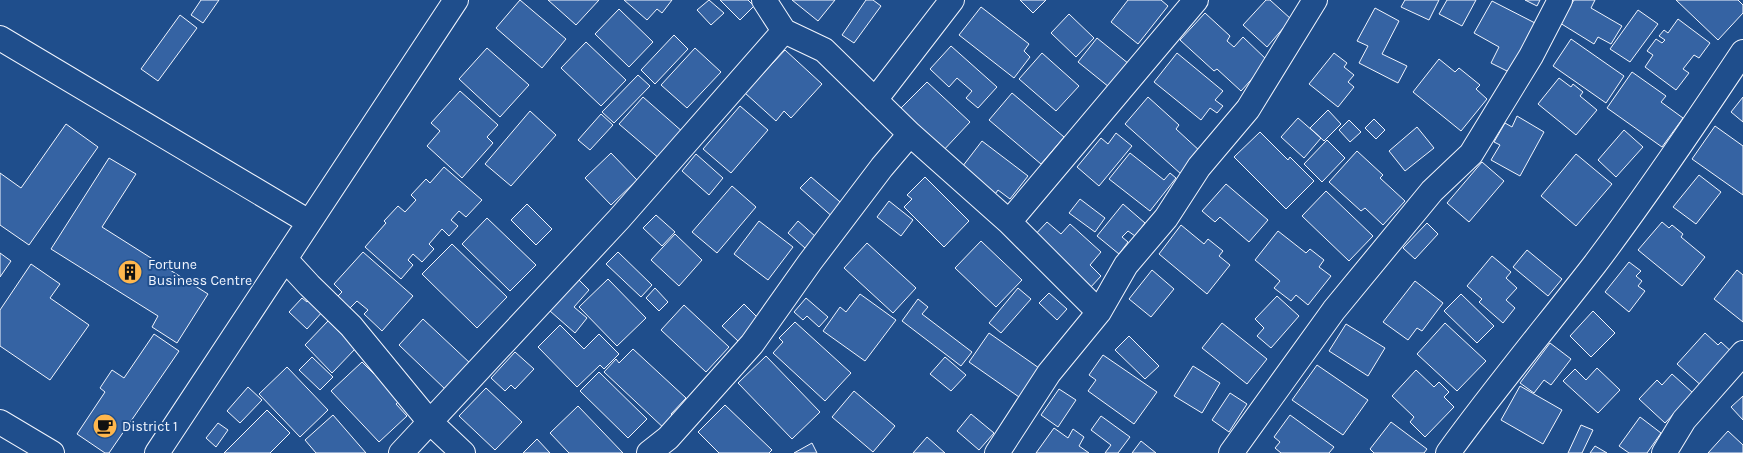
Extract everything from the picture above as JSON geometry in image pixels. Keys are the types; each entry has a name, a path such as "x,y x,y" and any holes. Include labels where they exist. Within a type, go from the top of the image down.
{"street":[{"path":"157,453 456,0"},
{"path":"764,0 784,30 824,50 910,134 1009,222 1099,312"},
{"path":"874,100 952,0"},
{"path":"1009,222 1196,0"},
{"path":"998,453 1049,373 1099,312 1126,265 1166,218 1199,167 1248,109 1315,0"},
{"path":"1231,453 1334,310 1432,191 1471,154 1531,56 1560,0"},
{"path":"401,453 619,219 784,30"},
{"path":"0,38 309,222"},
{"path":"1448,453 1496,388 1594,265 1645,196 1743,52"},
{"path":"649,453 668,438 752,344 810,262 882,167 910,134"},
{"path":"286,259 308,285 351,326 429,422 463,453"},
{"path":"1664,453 1684,420 1743,353"},
{"path":"0,422 52,453"}],"building":[{"path":"201,0 219,0 203,23 191,15"},
{"path":"520,0 566,39 542,68 496,28"},
{"path":"548,0 599,0 576,25"},
{"path":"624,0 672,0 662,13 657,9 647,20"},
{"path":"709,0 724,13 711,25 697,10"},
{"path":"720,0 748,0 754,6 740,20"},
{"path":"792,0 835,0 818,21"},
{"path":"866,0 873,0 881,6 854,43 842,35"},
{"path":"1020,0 1046,0 1033,13"},
{"path":"1128,0 1161,0 1168,6 1138,44 1111,22"},
{"path":"1266,0 1270,0 1291,19 1267,47 1243,25"},
{"path":"1405,0 1439,0 1429,20 1401,7"},
{"path":"1447,0 1476,0 1462,26 1439,14"},
{"path":"1525,0 1540,0 1537,6"},
{"path":"1574,0 1595,0 1591,8 1622,26 1611,44 1598,37 1594,44 1560,23"},
{"path":"1676,0 1738,0 1743,5 1743,13 1718,40"},
{"path":"1492,1 1535,23 1509,72 1491,63 1499,47 1474,33"},
{"path":"981,7 1029,44 1024,51 1030,57 1014,78 959,35"},
{"path":"1375,8 1399,21 1382,54 1407,66 1398,83 1359,63 1368,46 1357,41"},
{"path":"619,9 653,42 629,67 595,34"},
{"path":"1638,10 1658,24 1630,62 1610,49"},
{"path":"1205,13 1230,36 1227,41 1234,47 1243,37 1268,61 1241,91 1217,69 1214,71 1180,40"},
{"path":"1069,14 1094,38 1076,57 1051,33"},
{"path":"180,15 197,28 158,81 141,69"},
{"path":"1678,19 1710,43 1699,58 1694,55 1683,69 1689,73 1676,90 1645,67 1653,55 1647,51 1656,39 1662,43 1665,40 1659,36 1664,30 1668,33"},
{"path":"674,35 688,49 655,84 641,70"},
{"path":"1097,38 1129,64 1109,87 1078,62"},
{"path":"1571,39 1624,76 1606,103 1553,66"},
{"path":"586,42 626,80 601,106 561,68"},
{"path":"951,46 997,87 978,108 966,98 972,91 957,78 949,87 930,69"},
{"path":"487,48 529,85 500,117 459,79"},
{"path":"695,48 721,72 687,108 661,85"},
{"path":"785,50 822,84 791,118 784,111 776,121 745,93"},
{"path":"1042,53 1079,86 1056,111 1019,79"},
{"path":"1177,53 1223,91 1215,100 1223,106 1217,113 1210,108 1201,120 1154,82"},
{"path":"1334,53 1347,63 1344,67 1354,75 1348,82 1354,87 1338,107 1309,84"},
{"path":"1439,59 1455,72 1459,68 1480,85 1476,89 1487,99 1461,131 1413,92"},
{"path":"1632,72 1666,96 1661,102 1683,118 1662,147 1607,108"},
{"path":"638,75 650,86 614,123 602,112"},
{"path":"1559,78 1571,87 1573,84 1583,92 1580,96 1597,110 1576,135 1538,104"},
{"path":"927,82 970,122 941,153 897,112"},
{"path":"460,91 498,125 487,137 493,143 462,178 427,146 440,131 431,123"},
{"path":"1012,93 1064,137 1041,164 989,120"},
{"path":"643,97 684,133 661,160 619,124"},
{"path":"1148,97 1179,125 1176,129 1201,152 1181,174 1125,124"},
{"path":"1743,97 1743,122 1731,112"},
{"path":"740,106 768,130 731,173 703,149"},
{"path":"1328,110 1341,124 1324,141 1310,128"},
{"path":"530,111 556,135 511,186 485,164"},
{"path":"601,114 613,125 590,150 578,140"},
{"path":"1517,116 1544,132 1520,176 1491,160 1500,145 1494,142 1505,123 1512,127"},
{"path":"1298,118 1321,138 1304,158 1281,137"},
{"path":"1374,119 1385,130 1376,139 1365,128"},
{"path":"1349,120 1361,132 1350,142 1339,130"},
{"path":"66,124 98,147 29,245 0,225 0,173 21,188"},
{"path":"1715,126 1743,146 1743,195 1692,159"},
{"path":"1417,127 1434,148 1405,171 1389,151"},
{"path":"1624,130 1643,147 1616,177 1598,160"},
{"path":"1260,132 1288,160 1290,157 1314,181 1286,209 1234,157"},
{"path":"1116,133 1132,146 1099,186 1077,167 1101,138 1108,144"},
{"path":"1327,140 1345,158 1322,182 1304,164"},
{"path":"982,141 1028,176 1010,199 998,190 993,197 959,171"},
{"path":"1357,151 1383,175 1380,178 1405,201 1383,225 1365,208 1361,211 1329,182"},
{"path":"611,153 637,180 611,205 585,178"},
{"path":"1130,153 1164,180 1170,173 1176,178 1150,211 1109,179"},
{"path":"696,154 723,178 709,195 682,171"},
{"path":"1576,154 1612,184 1576,226 1541,196"},
{"name":"Fortune Business Centre","path":"109,158 136,174 102,227 208,294 177,343 152,327 158,316 51,249"},
{"path":"1482,162 1504,181 1469,222 1447,203"},
{"path":"444,167 482,200 466,217 459,211 451,220 458,226 449,236 442,229 429,244 434,249 422,262 413,254 408,260 413,265 401,279 365,247 386,223 384,221 398,206 405,212 416,200 411,195 426,179 430,183"},
{"path":"1699,175 1721,192 1696,224 1673,207"},
{"path":"811,177 846,207 835,219 800,188"},
{"path":"925,177 969,221 944,247 904,207 912,199 907,195"},
{"path":"1226,184 1268,220 1249,242 1220,217 1215,222 1202,211"},
{"path":"732,186 756,207 717,253 692,232"},
{"path":"1326,191 1373,236 1349,261 1302,216"},
{"path":"1080,199 1105,218 1095,232 1069,213"},
{"path":"889,201 913,220 901,236 877,217"},
{"path":"527,204 552,229 536,245 511,220"},
{"path":"1123,204 1145,223 1135,236 1128,231 1122,237 1128,242 1119,254 1097,236"},
{"path":"656,215 675,232 662,246 643,228"},
{"path":"487,218 536,265 510,291 462,244"},
{"path":"759,221 793,247 768,280 734,254"},
{"path":"798,221 816,237 805,248 788,233"},
{"path":"1047,222 1061,234 1070,224 1101,252 1090,265 1101,276 1089,289 1032,238"},
{"path":"1662,222 1669,228 1672,225 1683,234 1681,237 1705,257 1682,286 1638,250"},
{"path":"1427,223 1438,234 1415,259 1403,248"},
{"path":"1181,225 1204,244 1208,239 1223,251 1219,256 1230,265 1207,294 1159,254"},
{"path":"1278,231 1306,253 1310,249 1324,260 1319,267 1331,276 1308,305 1296,295 1291,301 1274,288 1280,281 1255,260"},
{"path":"675,234 702,260 679,286 651,260"},
{"path":"981,241 1022,280 996,307 955,268"},
{"path":"867,243 916,288 893,313 844,268"},
{"path":"452,244 507,297 477,328 422,274"},
{"path":"1527,250 1562,279 1548,296 1513,267"},
{"path":"363,252 413,296 382,331 364,314 368,310 357,301 350,308 337,297 342,292 334,284"},
{"path":"618,252 652,285 641,297 606,264"},
{"path":"0,253 11,261 0,277"},
{"path":"1492,256 1511,272 1506,278 1517,288 1506,300 1515,308 1503,323 1479,302 1482,299 1467,286"},
{"path":"1629,262 1641,271 1636,276 1642,281 1638,286 1645,291 1629,312 1605,292"},
{"path":"31,264 60,284 50,298 89,325 50,380 0,346 0,310"},
{"path":"1152,270 1174,289 1151,317 1129,299"},
{"path":"1737,270 1743,275 1743,322 1714,299"},
{"path":"578,279 589,290 574,307 587,318 575,333 550,311"},
{"path":"608,279 646,318 617,346 579,307"},
{"path":"1415,281 1443,303 1422,331 1417,328 1408,340 1383,322"},
{"path":"655,288 668,302 659,311 646,298"},
{"path":"1018,288 1031,299 1001,333 989,323"},
{"path":"1049,293 1067,309 1057,320 1039,303"},
{"path":"860,294 896,320 865,361 823,331 840,307 846,312"},
{"path":"1461,294 1494,326 1477,343 1444,311"},
{"path":"1277,296 1299,316 1271,348 1257,336 1264,328 1255,319"},
{"path":"302,298 307,302 310,299 323,311 307,329 289,312"},
{"path":"806,298 828,317 819,327 807,316 803,320 794,312"},
{"path":"918,299 928,307 922,314 972,352 961,366 902,321"},
{"path":"744,304 759,319 738,341 722,326"},
{"path":"684,305 729,347 706,372 661,330"},
{"path":"1593,311 1615,333 1591,357 1570,336"},
{"path":"423,319 471,364 446,390 399,345"},
{"path":"328,321 356,348 332,373 305,345"},
{"path":"795,322 851,373 825,401 773,353 783,342 779,338"},
{"path":"1222,323 1267,359 1247,384 1202,348"},
{"path":"1445,323 1486,361 1457,391 1417,354"},
{"path":"1346,324 1385,348 1368,376 1329,351"},
{"path":"560,325 584,349 599,334 619,354 604,369 600,365 577,387 538,347"},
{"path":"989,333 1039,368 1019,397 969,362"},
{"path":"1705,333 1718,345 1721,342 1735,355 1704,388 1677,364"},
{"path":"154,334 179,351 109,453 105,453 77,434 105,392 100,388 112,370 124,378"},
{"path":"1129,336 1159,366 1145,379 1115,350"},
{"path":"1550,343 1571,359 1551,385 1544,380 1534,393 1520,383"},
{"path":"633,349 686,398 671,414 677,420 667,431 604,372 616,359 619,363"},
{"path":"515,352 534,369 515,389 511,385 505,391 491,378"},
{"path":"1103,355 1157,392 1134,424 1088,391 1096,380 1089,375"},
{"path":"766,356 820,412 792,439 738,383"},
{"path":"312,357 333,377 320,390 299,370"},
{"path":"945,357 966,375 951,391 930,374"},
{"path":"362,362 374,374 378,370 404,397 396,404 407,416 379,442 331,391"},
{"path":"1317,365 1368,400 1343,435 1292,400"},
{"path":"1193,366 1220,383 1202,413 1174,396"},
{"path":"287,367 328,410 300,437 259,394"},
{"path":"1597,368 1620,390 1598,413 1563,381 1575,369 1586,380"},
{"path":"1416,370 1434,387 1439,382 1449,392 1444,397 1454,407 1425,437 1410,422 1414,417 1392,396"},
{"path":"599,372 647,419 628,438 580,391"},
{"path":"1672,374 1693,393 1665,423 1639,399 1657,380 1662,385"},
{"path":"1520,386 1562,410 1543,444 1501,420"},
{"path":"248,387 262,400 240,423 227,411"},
{"path":"486,388 522,422 495,450 459,416"},
{"path":"1059,389 1076,400 1058,427 1041,415"},
{"path":"854,391 895,426 873,452 832,417"},
{"path":"1230,393 1247,404 1229,432 1212,420"},
{"path":"1743,396 1743,420 1731,407"},
{"path":"725,405 772,450 769,453 719,453 698,432"},
{"path":"578,406 623,453 569,453 550,433"},
{"path":"267,410 290,433 270,453 224,453"},
{"path":"971,414 994,433 979,450 957,431"},
{"path":"333,415 366,453 316,453 305,440"},
{"path":"1290,415 1334,447 1329,453 1281,453 1275,448 1280,442 1274,437"},
{"path":"1101,416 1130,437 1118,453 1105,453 1111,445 1091,430"},
{"path":"1640,417 1661,433 1647,453 1629,453 1619,446"},
{"path":"1391,422 1427,449 1424,453 1374,453 1370,449"},
{"path":"218,423 228,430 216,447 206,438"},
{"path":"1581,425 1593,430 1582,453 1568,453"},
{"path":"1054,428 1068,438 1073,429 1084,437 1079,446 1089,453 1036,453"},
{"path":"1728,431 1743,445 1743,453 1708,453"},
{"path":"927,437 945,453 913,453"},
{"path":"537,439 550,453 523,453"},
{"path":"1141,441 1156,453 1132,453"},
{"path":"812,443 817,453 794,453"},
{"path":"1595,446 1607,453 1590,453"}],"place":[{"name":"Fortune Business Centre","path":"130,272"},
{"name":"District 1","path":"105,426"}]}
